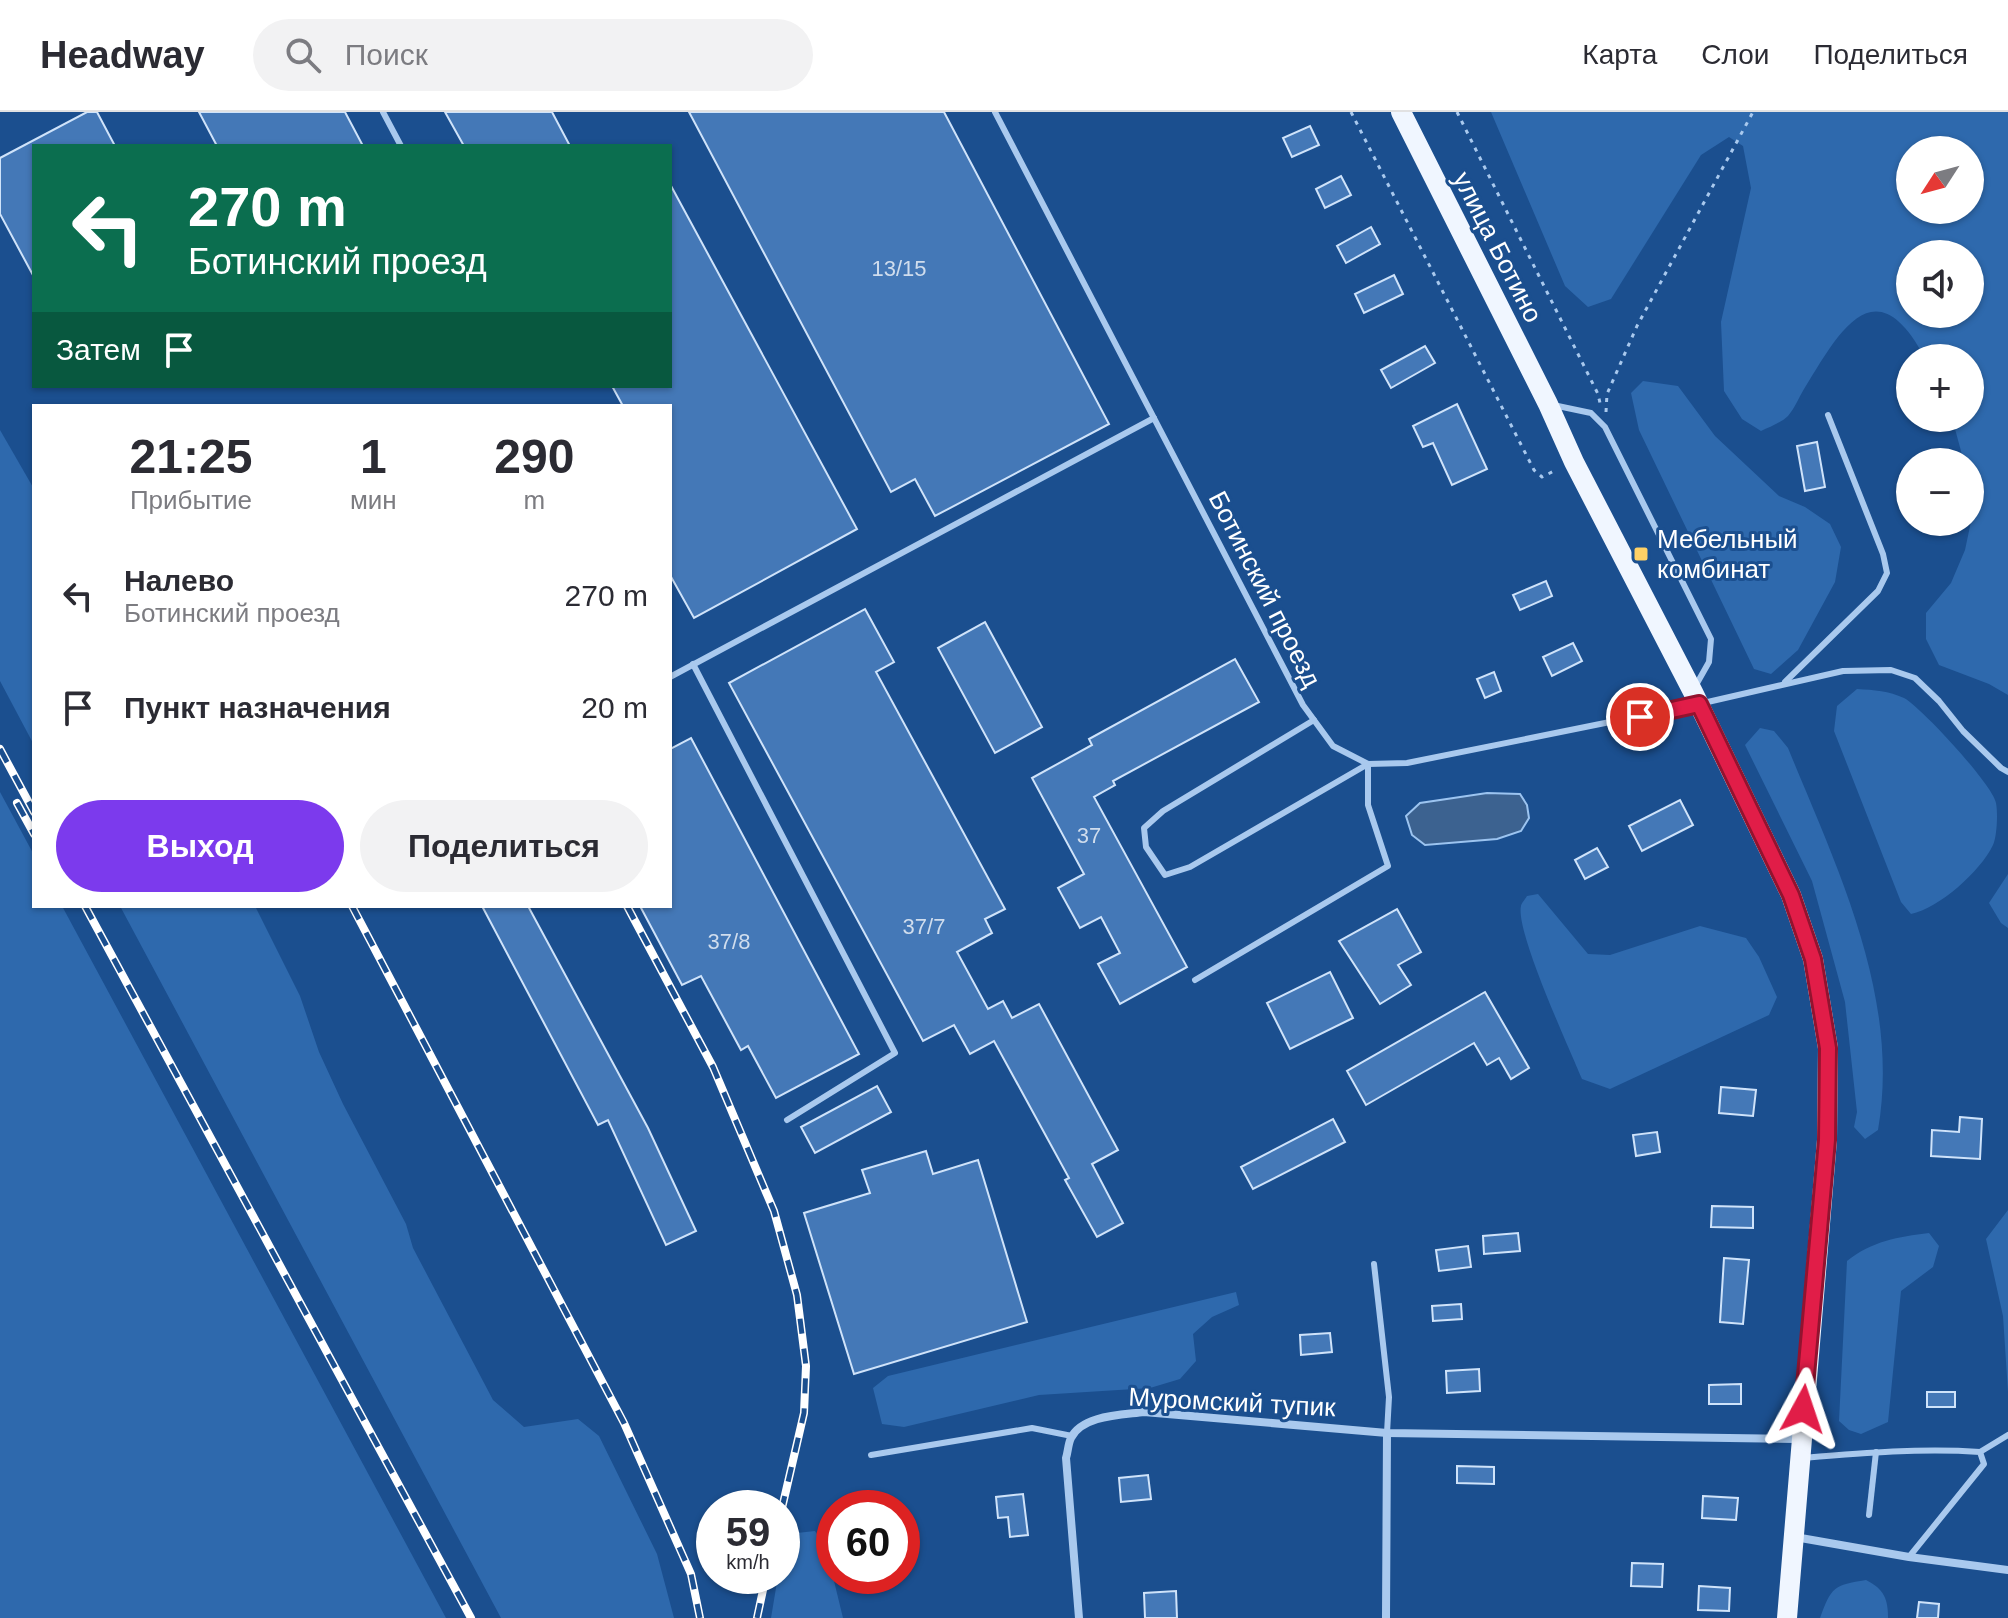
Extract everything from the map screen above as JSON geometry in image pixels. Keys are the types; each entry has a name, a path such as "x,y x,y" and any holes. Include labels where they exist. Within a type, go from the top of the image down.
{"main road":[{"name":"улица Ботино","path":"1401,112 1574,462 1696,698 1791,895 1813,959 1828,1048 1827,1140 1787,1618"}],"street":[{"name":"Муромский тупик","path":"1072,1436 1088,1423 1108,1416 1144,1412 1387,1433 1800,1449"},
{"path":"1386,1618 1387,1433"},
{"path":"1072,1436 1066,1458 1079,1618"},
{"path":"1793,1536 1909,1557 2008,1570"}],"lane":[{"path":"383,112 400,144"},
{"name":"Ботинский проезд","path":"995,112 1303,705 1333,746 1368,764"},
{"path":"1548,404 1591,413 1605,427 1711,639 1709,662 1696,698"},
{"path":"1782,685 1878,591 1887,573 1883,554 1828,415"},
{"path":"672,676 1154,418"},
{"path":"693,664 895,1053 787,1120"},
{"path":"1314,720 1163,811 1144,828 1146,847 1165,875 1190,867 1368,764 1421,760 1696,698 1782,685 1843,671 1891,670 1915,678 1982,750 2008,772"},
{"path":"1195,980 1388,866 1368,805 1368,764"},
{"path":"1374,1264 1389,1397 1387,1433"},
{"path":"871,1455 1032,1428 1072,1436"},
{"path":"1800,1449 1980,1452 2008,1435"},
{"path":"1869,1515 1876,1452"},
{"path":"1909,1557 1984,1464 1980,1452"}],"path":[{"path":"1351,112 1534,470 1542,477 1574,462"},
{"path":"1457,112 1598,394 1605,427"},
{"path":"1605,427 1607,394 1637,326 1753,112"}],"shaded area":[{"path":"1491,112 2008,112 2008,695 1989,684 1939,665 1926,639 1926,613 1951,583 1968,536 1984,536 1984,448 1960,448 1956,432 1984,432 1984,344 1916,344 1905,328 1984,328 1984,240 1896,240 1896,320 1890,315 1874,311 1859,317 1844,329 1790,413 1761,431 1742,419 1724,391 1721,322 1751,188 1743,146 1729,137 1701,155 1611,299 1588,307 1565,286"},
{"path":"1643,381 1678,386 1715,436 1779,496 1805,507 1830,524 1841,547 1835,582 1798,650 1771,674 1754,669 1639,430 1631,393"},
{"path":"0,430 32,486 32,741 0,681"},
{"path":"1857,689 1893,694 1913,704 1970,764 1996,803 1994,841 1979,866 1946,897 1911,914 1901,902 1834,731 1837,706"},
{"path":"1760,728 1774,731 1788,748 1844,887 1873,982 1881,1031 1883,1080 1878,1130 1865,1139 1854,1127 1857,1112 1845,1002 1812,881 1745,745"},
{"path":"0,792 32,851 32,908 63,908 446,1618 0,1618"},
{"path":"1487,793 1520,794 1527,805 1529,818 1521,831 1497,839 1425,845 1412,835 1406,816 1420,803"},
{"path":"2008,874 2008,928 2001,923 1989,903"},
{"path":"1538,894 1588,954 1610,955 1700,926 1746,938 1759,957 1777,997 1769,1015 1610,1089 1582,1079 1534,964 1521,919 1521,906 1527,896"},
{"path":"121,908 256,908 300,996 319,1052 343,1104 406,1224 413,1248 493,1400 524,1427 578,1419 599,1436 657,1554 674,1618 501,1618"},
{"path":"2008,1210 2008,1392 2003,1316 1986,1239"},
{"path":"1929,1233 1939,1246 1933,1267 1901,1291 1888,1422 1861,1434 1849,1430 1839,1421 1847,1261 1876,1244"},
{"path":"1236,1292 1239,1305 1212,1317 1193,1334 1196,1361 1180,1379 1150,1388 1039,1395 904,1427 882,1424 873,1388 888,1376"},
{"path":"800,1533 816,1533 816,1594 837,1594 843,1618 771,1618 775,1594 800,1594"},
{"path":"1866,1580 1884,1595 1888,1618 1820,1618 1835,1589"}],"building":[{"path":"87,112 97,112 114,144 32,144 32,273 0,214 0,158"},
{"path":"199,112 345,112 362,144 216,144"},
{"path":"445,112 552,112 569,144 463,144"},
{"path":"689,112 944,112 1109,424 935,516 915,479 891,492"},
{"path":"1310,126 1319,145 1292,157 1283,138"},
{"path":"1341,176 1351,195 1325,208 1316,189"},
{"path":"672,188 857,529 694,618 672,579 672,404 622,404 613,388 672,388"},
{"path":"1371,227 1380,244 1346,263 1337,246"},
{"path":"1394,275 1403,294 1364,313 1355,294"},
{"path":"1425,346 1435,363 1391,388 1381,370"},
{"path":"1457,404 1487,469 1452,485 1433,443 1423,447 1413,426"},
{"path":"1817,442 1825,487 1805,491 1797,446"},
{"path":"1546,581 1552,596 1520,610 1513,595"},
{"path":"865,609 894,662 876,672 1005,909 985,919 992,933 957,952 988,1009 1003,1001 1012,1018 1039,1004 1118,1150 1092,1164 1123,1223 1097,1237 1065,1180 1069,1178 994,1041 970,1054 954,1025 923,1041 729,683"},
{"path":"985,622 1042,727 995,753 938,648"},
{"path":"1573,643 1582,661 1552,676 1543,657"},
{"path":"1235,659 1259,702 1113,781 1115,785 1094,797 1187,967 1120,1004 1098,964 1120,953 1101,917 1080,928 1058,888 1084,874 1032,778 1092,745 1089,739"},
{"path":"1494,672 1501,691 1485,698 1477,679"},
{"path":"691,738 859,1054 776,1098 748,1046 741,1050 701,976 682,985 641,908 672,908 672,748"},
{"path":"1680,800 1693,825 1642,851 1629,826"},
{"path":"1597,848 1608,867 1585,879 1575,860"},
{"path":"483,908 529,908 648,1128 696,1231 666,1245 608,1120 598,1125"},
{"path":"1397,909 1421,952 1398,965 1411,985 1380,1004 1339,941"},
{"path":"1330,972 1353,1018 1290,1049 1267,1003"},
{"path":"1485,992 1529,1068 1511,1079 1499,1058 1487,1065 1474,1043 1366,1105 1347,1071"},
{"path":"877,1086 891,1112 815,1153 801,1127"},
{"path":"1721,1087 1756,1090 1753,1116 1719,1113"},
{"path":"1960,1117 1982,1119 1980,1159 1931,1156 1932,1130 1959,1132"},
{"path":"1333,1119 1345,1142 1253,1189 1241,1167"},
{"path":"1657,1132 1660,1152 1636,1156 1633,1135"},
{"path":"926,1151 933,1174 978,1160 1027,1322 854,1374 804,1213 870,1193 862,1170"},
{"path":"1712,1206 1753,1207 1753,1228 1711,1227"},
{"path":"1518,1233 1520,1251 1484,1254 1483,1236"},
{"path":"1468,1246 1471,1267 1439,1271 1436,1250"},
{"path":"1724,1258 1749,1260 1743,1324 1720,1322"},
{"path":"1461,1304 1462,1319 1433,1321 1432,1306"},
{"path":"1330,1333 1332,1352 1301,1355 1300,1335"},
{"path":"1479,1369 1480,1391 1447,1393 1446,1371"},
{"path":"1741,1384 1741,1404 1709,1404 1709,1385"},
{"path":"1927,1392 1955,1392 1955,1407 1927,1407"},
{"path":"1457,1466 1494,1467 1494,1484 1457,1483"},
{"path":"1148,1475 1151,1499 1121,1502 1119,1478"},
{"path":"1023,1494 1028,1535 1010,1537 1008,1517 998,1518 996,1497"},
{"path":"1703,1496 1738,1498 1736,1520 1702,1518"},
{"path":"1632,1563 1663,1564 1662,1587 1631,1586"},
{"path":"1699,1586 1730,1588 1729,1611 1698,1610"},
{"path":"1176,1591 1177,1618 1145,1618 1144,1593"},
{"path":"1919,1602 1939,1604 1938,1618 1917,1618"}],"railway":[{"path":"0,749 32,808"},
{"path":"17,803 32,830"},
{"path":"86,908 471,1618"},
{"path":"353,908 624,1423 691,1574 700,1618"},
{"path":"628,908 713,1067 774,1211 797,1295 806,1366 804,1413 786,1490"},
{"path":"757,1618 762,1594"}],"place":[{"name":"Мебельный комбинат","path":"1641,554"}],"route":[{"path":"1640,717 1699,704 1791,895 1813,959 1828,1048 1827,1140 1803,1409"}]}
